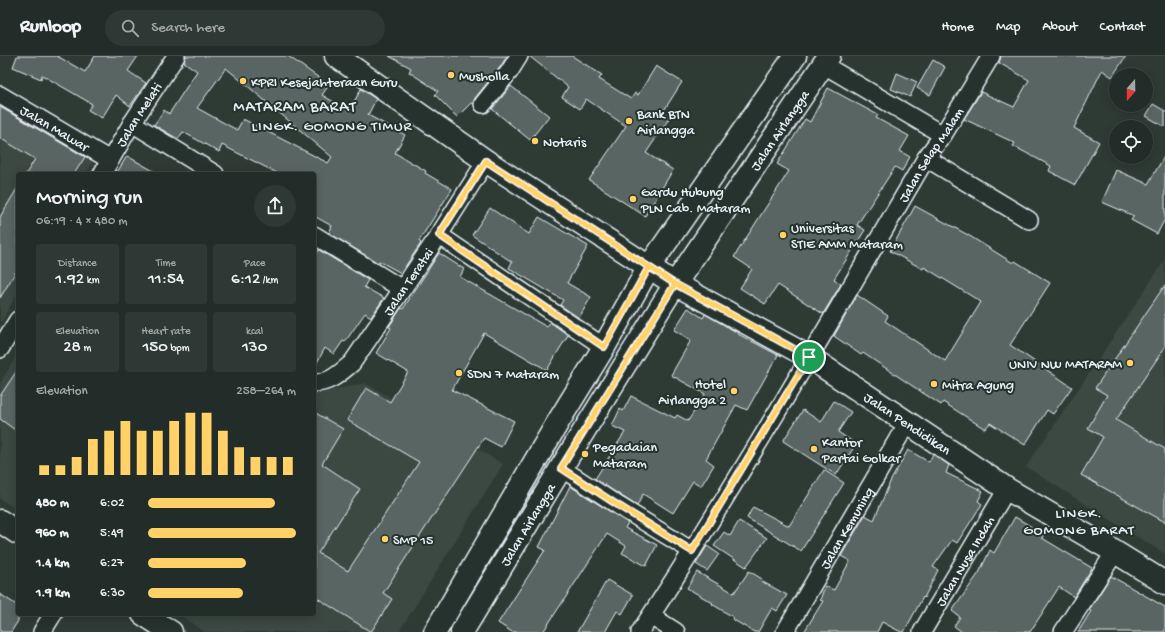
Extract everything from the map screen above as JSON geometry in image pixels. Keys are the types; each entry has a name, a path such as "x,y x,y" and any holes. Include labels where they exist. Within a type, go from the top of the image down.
{"main road":[{"name":"Jalan Pendidikan","path":"336,56 486,161 675,284 809,357 1007,489 1165,583"},
{"name":"Jalan Airlangga","path":"435,632 558,422 604,347 649,267 795,56"},
{"name":"Jalan Airlangga","path":"462,632 675,284 826,60"},
{"path":"0,521 16,532"},
{"path":"146,616 171,632"}],"street":[{"name":"Jalan Melati","path":"106,167 132,123 176,56"},
{"path":"483,104 510,72 519,56"},
{"name":"Jalan Selap Malam","path":"640,632 692,551 809,357 926,158 943,135 991,56"},
{"path":"826,60 943,135"},
{"name":"Jalan Mawar","path":"0,94 106,167"},
{"path":"132,123 212,172"},
{"path":"926,158 1029,220"},
{"name":"Jalan Teratai","path":"316,383 323,383 337,376 352,363 439,235 486,161"},
{"path":"439,235 604,347"},
{"path":"316,236 402,289"},
{"path":"0,349 16,323"},
{"name":"Jalan Kemuning","path":"784,632 899,437 909,424"},
{"path":"561,468 692,551"},
{"name":"Jalan Nusa Indah","path":"922,632 1007,489"},
{"path":"1063,632 1115,552"},
{"path":"42,632 52,616"},
{"path":"651,616 676,632"}],"shaded area":[{"path":"0,99 97,155 87,172 16,172 16,296 0,324"},
{"name":"UNIV NW MATARAM","path":"1165,260 1165,554 1026,467"},
{"path":"16,356 16,509 0,499 0,383"},
{"name":"SMP 15","path":"365,383 503,464 399,632 205,632 182,616 316,616 316,394"}],"building":[{"path":"17,56 57,56 85,72 95,56 138,56 128,71 146,83 130,106 116,95 102,118 88,110 92,104 42,75 41,79 13,67"},
{"path":"186,56 288,56 329,85 322,95 349,111 361,89 376,99 368,115 405,135 395,153 426,171 425,173 452,189 419,241 421,243 401,273 379,261 378,263 329,233 332,226 316,217 316,172 275,172 222,145 219,152 183,132 178,139 154,125 164,110 169,114 197,71 184,62","holes":["226,68 332,157 328,163 243,119 237,130 197,108"]},
{"path":"389,56 507,56 501,66 475,98 473,103 471,103 457,117 435,95 438,91 409,72 411,68"},
{"path":"529,56 572,56 602,75 599,79 631,99 635,93 638,95 656,66 682,82 663,112 670,117 646,153 673,170 645,216 589,180 626,126 586,99 580,109 562,97 568,87"},
{"path":"1001,56 1126,56 1118,68 1109,68 1109,75 1102,70 1074,128 1099,142 1075,185 1049,171 1051,166 1013,146 1015,143 964,119 981,92 1014,107 1029,80 999,63"},
{"path":"933,60 945,67 930,95 917,88"},
{"path":"897,73 917,82 910,97 891,89"},
{"path":"511,86 549,116 530,140 492,109"},
{"path":"828,88 878,115 876,118 909,136 900,151 910,157 902,171 895,167 857,225 865,230 834,279 841,284 823,314 778,285 765,304 740,288 752,269 734,257 789,171 777,164 805,119 810,122"},
{"path":"1153,104 1165,111 1165,127 1153,120 1146,116 1148,112 1153,112"},
{"path":"0,107 85,157 75,172 27,172 35,159 0,138"},
{"path":"1165,155 1165,219 1157,234 1131,220 1134,216 1102,202 1116,170 1148,184"},
{"path":"127,156 155,172 117,172"},
{"path":"16,190 16,271 0,298 0,217"},
{"path":"915,206 968,235 1013,263 1015,261 1050,283 1010,345 1072,387 1053,414 1047,410 1025,445 990,423 985,429 943,402 941,405 863,353 861,355 834,336 857,295 888,316 885,321 945,361 981,302 924,267 923,269 890,251"},
{"path":"490,208 529,234 539,217 588,246 567,283 591,297 579,318 560,305 563,300 509,268 512,262 472,235"},
{"path":"319,250 368,280 364,287 384,298 371,317 365,313 345,342 343,341 334,354 325,348 316,364 316,255"},
{"path":"439,253 464,269 460,277 547,327 550,322 568,335 547,370 484,333 452,390 514,421 501,447 484,438 383,593 392,599 371,632 316,597 316,413 343,429 322,464 360,489 318,553 348,571 419,462 347,420 366,388 390,402 408,372 376,353 391,328 389,327 401,308 403,309"},
{"path":"1165,285 1165,347 1116,420 1165,449 1165,522 1081,475 1103,437 1088,428 1107,395 1095,388"},
{"path":"688,308 703,318 705,314 738,334 778,355 747,410 736,405 706,459 714,465 701,486 693,481 673,513 643,494 637,506 595,479 625,432 612,426 620,409 623,411 631,396 675,418 677,415 688,421 705,394 671,375 691,340 674,330"},
{"path":"16,372 16,431 0,419 0,396"},
{"path":"834,401 851,412 838,432 856,444 836,475 783,441 803,410 821,422"},
{"path":"908,450 929,462 933,454 949,465 946,473 983,491 978,501 982,504 957,543 952,540 933,567 938,570 904,632 901,632 882,622 877,632 804,632 823,601 820,600 825,586 834,590 850,561 841,556 865,515 874,520 891,480"},
{"path":"824,470 844,483 801,551 747,518 753,507 789,526"},
{"path":"570,486 628,523 625,528 657,545 646,566 622,553 626,546 607,534 543,632 512,632 498,623 545,550 539,547"},
{"path":"1015,517 1044,534 1042,538 1092,568 1074,597 1059,587 1030,632 962,632 954,626 960,617 952,611 979,573 990,550 994,553"},
{"path":"739,521 767,538 746,567 714,546 724,532 730,536"},
{"path":"707,546 719,554 707,571 696,564"},
{"path":"749,571 762,579 761,581 787,595 777,611 772,608 758,632 754,632 732,619 733,617 712,604 713,603 687,588 697,572 734,593"},
{"path":"1111,576 1165,607 1165,632 1078,632 1091,611 1089,610"},
{"path":"607,580 633,595 622,614 617,611 605,632 577,632"},
{"path":"0,594 16,605 16,616 18,616 18,621 11,632 0,632"}],"place":[{"name":"Musholla","path":"451,75"},
{"name":"KPRI Kesejahteraan Guru","path":"243,81"},
{"name":"Bank BTN Airlangga","path":"629,121"},
{"name":"Notaris","path":"535,141"},
{"name":"Gardu Hubung PLN Cab. Mataram","path":"633,199"},
{"name":"Universitas STIE AMM Mataram","path":"783,235"},
{"name":"UNIV NW MATARAM","path":"1130,363"},
{"name":"SDN 7 Mataram","path":"459,373"},
{"name":"Mitra Agung","path":"934,384"},
{"name":"Hotel Airlangga 2","path":"734,391"},
{"name":"Kantor Partai Golkar","path":"814,449"},
{"name":"Pegadaian Mataram","path":"585,454"},
{"name":"SMP 15","path":"385,539"}],"district":[{"name":"MATARAM BARAT","path":"295,105"},
{"name":"LINGK. GOMONG TIMUR","path":"332,125"},
{"name":"LINGK. GOMONG BARAT","path":"1079,520"}],"route":[{"path":"809,357 675,284 649,267 604,347 596,340 439,235 486,161 649,267 675,284 561,468 692,551 809,357"}]}
